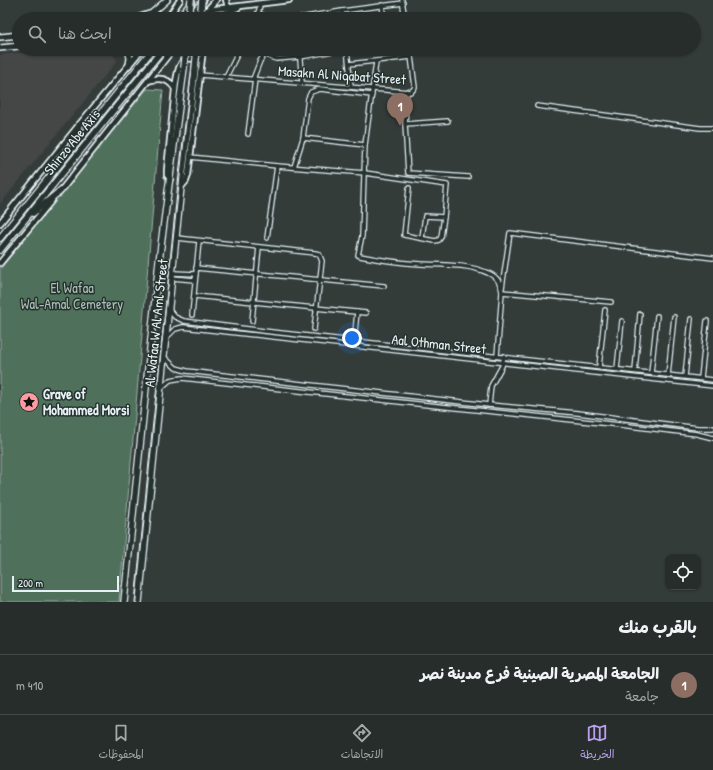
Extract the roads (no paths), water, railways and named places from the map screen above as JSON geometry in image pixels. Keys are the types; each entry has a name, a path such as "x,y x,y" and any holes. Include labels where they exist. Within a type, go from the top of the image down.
{"main road":[{"path":"153,12 167,0"},
{"path":"183,12 192,0"},
{"path":"189,12 192,0"},
{"path":"194,12 203,0"},
{"path":"201,12 203,0"},
{"path":"0,37 12,36"},
{"path":"0,48 12,47"},
{"path":"129,65 130,56"},
{"name":"Shinzo Abe Axis","path":"1,235 148,56"},
{"name":"Shinzo Abe Axis","path":"0,250 157,56"},
{"path":"170,179 185,56"},
{"path":"181,187 196,56"},
{"path":"72,150 79,125"},
{"name":"Al Wafaa W Al Aml Street","path":"124,602 156,288 170,179"},
{"name":"Al Wafaa W Al Aml Street","path":"139,602 181,187"},
{"path":"24,221 61,190"}],"street":[{"path":"172,12 180,0"},
{"path":"207,10 216,0"},
{"path":"226,0 228,7"},
{"path":"207,10 289,0"},
{"path":"387,0 388,5"},
{"path":"336,12 403,2 404,12"},
{"path":"258,12 260,4"},
{"path":"382,5 383,12"},
{"path":"230,12 239,6"},
{"path":"0,223 136,56"},
{"path":"0,263 38,215 61,190 167,56"},
{"name":"Al Wafaa W Al Aml Street","path":"181,187 186,181 190,157 202,56"},
{"path":"226,77 236,56"},
{"path":"248,134 254,79 257,65 263,56"},
{"path":"269,56 276,59 306,56"},
{"path":"347,56 351,86"},
{"path":"300,57 302,82"},
{"path":"349,64 411,58"},
{"name":"Masakn Al Niqabat Street","path":"200,75 412,91 415,87 411,58"},
{"name":"Al Wafaa W Al Aml Street","path":"170,179 166,170 178,70 182,62 191,59 198,60 201,64"},
{"path":"376,62 365,145 362,236 358,253 359,256 406,263 464,267 484,271 498,280 502,291"},
{"path":"147,82 156,78 165,79 172,84 175,89"},
{"path":"294,167 303,138 308,98 314,90 320,89 372,95"},
{"path":"407,91 405,124 408,173 468,177"},
{"path":"537,106 700,128 713,128"},
{"path":"405,124 448,121"},
{"path":"303,138 365,145"},
{"path":"190,157 364,173 447,185"},
{"path":"267,238 276,166"},
{"path":"408,188 403,233 406,236 439,240 441,238 448,176"},
{"path":"422,238 425,216 444,216"},
{"path":"497,356 502,291 510,233 713,258"},
{"path":"177,238 317,253 321,256 322,261 314,329"},
{"path":"192,315 199,241"},
{"path":"252,321 259,247"},
{"path":"196,268 384,286"},
{"path":"186,274 186,279"},
{"path":"173,276 196,274"},
{"path":"173,276 195,280"},
{"path":"502,291 611,302"},
{"path":"194,296 366,313"},
{"path":"166,338 172,331 180,327 179,324 181,320 169,310"},
{"path":"599,367 605,310"},
{"path":"354,332 357,312"},
{"path":"634,371 640,314"},
{"path":"651,373 657,316"},
{"path":"668,375 674,317"},
{"path":"685,376 691,319"},
{"name":"Aal Othman Street","path":"181,320 272,332 711,379"},
{"path":"617,369 622,321"},
{"path":"701,378 707,321"},
{"name":"Aal Othman Street","path":"180,327 713,386"},
{"path":"489,405 491,386 504,363 504,356"},
{"path":"161,388 177,373 187,371 419,398 578,413 713,429 713,436 418,404 177,373 164,357"},
{"path":"708,386 711,383 711,379"},
{"path":"418,404 419,398"}],"railway":[{"path":"198,12 199,0"},
{"path":"135,602 193,56"}],"place":[{"name":"الجامعة المصرية الصينية فرع مدينة نصر","path":"400,126"},
{"name":"Grave of Mohammed Morsi","path":"29,402"}],"park label":[{"name":"El Wafaa Wal-Amal Cemetery","path":"72,296"}]}
